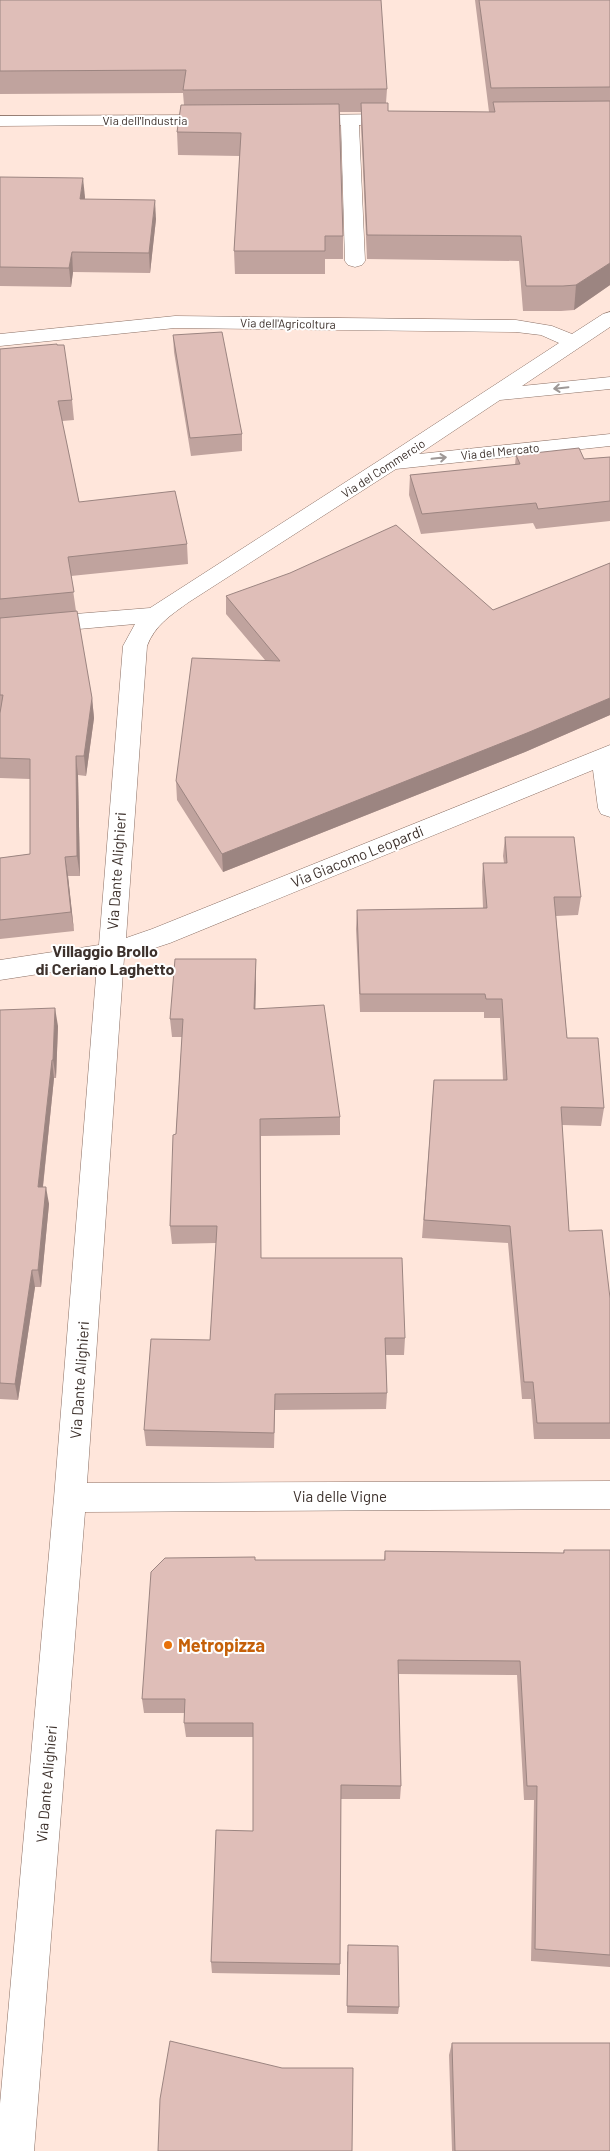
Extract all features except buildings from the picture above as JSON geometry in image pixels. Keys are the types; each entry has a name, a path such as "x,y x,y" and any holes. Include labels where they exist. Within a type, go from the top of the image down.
{"street":[{"path":"282,120 417,119"},
{"name":"Via dell'Industria","path":"0,121 233,120"},
{"path":"350,120 355,261"},
{"name":"Via del Commercio","path":"155,615 610,318"},
{"name":"Via dell'Agricoltura","path":"0,340 175,322 516,326 546,330 574,342"},
{"path":"495,394 610,383"},
{"name":"Via del Mercato","path":"390,463 610,440"},
{"path":"0,628 155,615"},
{"name":"Via Dante Alighieri","path":"15,2151 70,1498 110,953 135,646 141,629 155,615"},
{"path":"607,754 610,808"},
{"name":"Via Giacomo Leopardi","path":"0,970 110,953 161,936 607,754"},
{"name":"Via delle Vigne","path":"70,1498 610,1495"}],"place":[{"name":"Metropizza","path":"168,1645"}],"district":[{"name":"Villaggio Brollo di Ceriano Laghetto","path":"105,959"}]}
